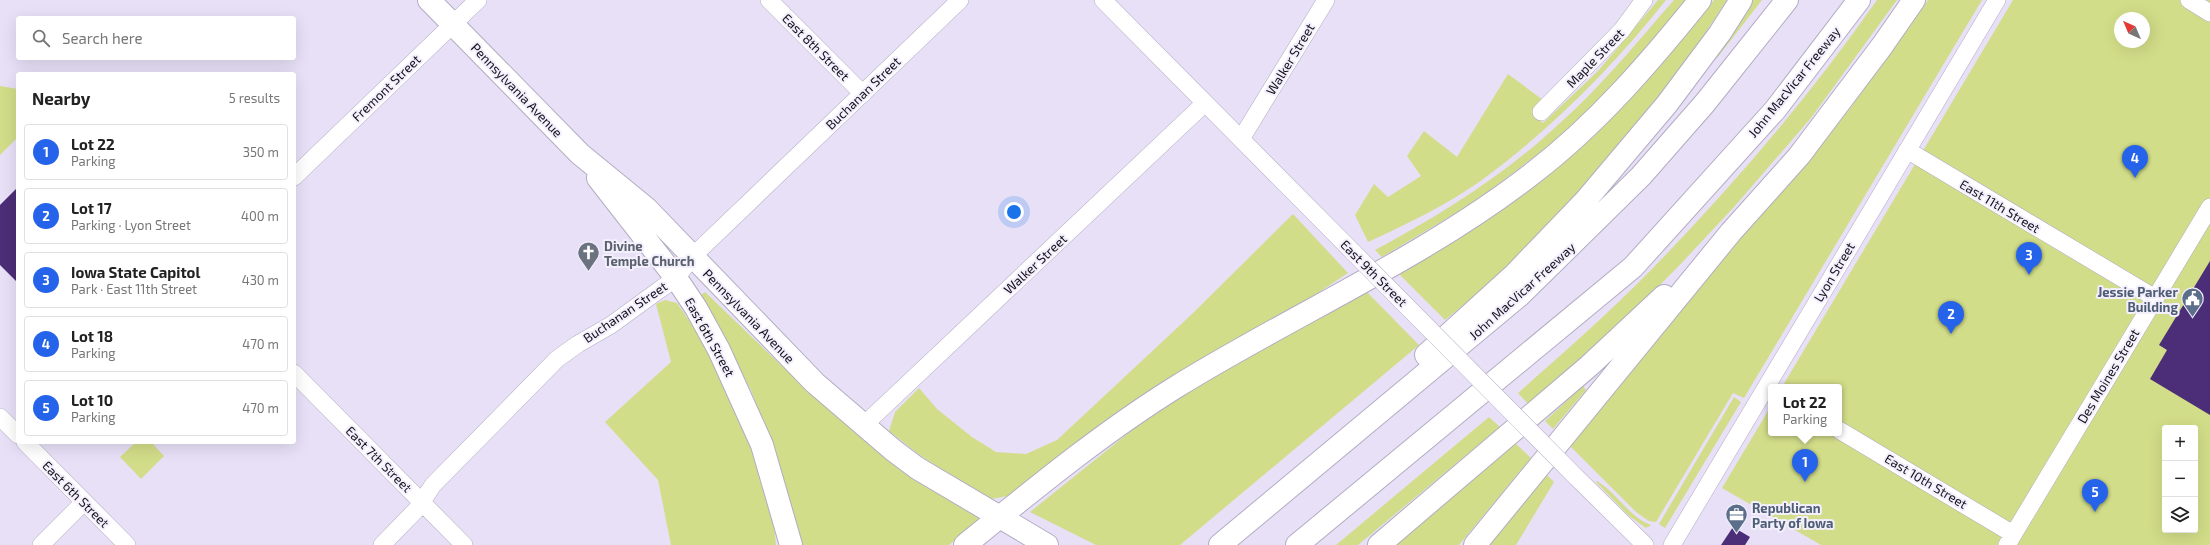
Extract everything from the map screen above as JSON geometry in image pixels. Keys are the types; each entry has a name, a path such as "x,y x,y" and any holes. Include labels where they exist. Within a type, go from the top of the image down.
{"main road":[{"name":"Pennsylvania Avenue","path":"429,0 580,154 646,208 809,378 917,468 1047,545"},
{"path":"965,545 1069,462 1174,389 1226,357 1419,249 1478,212 1534,172 1581,132 1624,89 1700,0"},
{"path":"1273,501 1371,406 1513,276 1586,200 1667,104 1720,33 1741,0"},
{"name":"John MacVicar Freeway","path":"1220,545 1514,300 1568,249 1641,176 1705,104 1787,0"},
{"name":"John MacVicar Freeway","path":"1297,545 1633,267 1775,110 1859,0"},
{"path":"1475,545 1731,232 1799,156 1882,46 1914,0"},
{"name":"East 6th Street","path":"580,154 676,278 696,308 740,392 762,445 790,545"},
{"path":"1379,545 1589,366 1731,232"}],"street":[{"name":"Fremont Street","path":"296,175 478,0"},
{"name":"East 8th Street","path":"769,0 862,94"},
{"name":"Buchanan Street","path":"382,545 411,515 433,485 557,360 578,344 611,325 676,278 693,256 960,0"},
{"name":"East 9th Street","path":"1103,0 1645,545"},
{"name":"Walker Street","path":"1242,139 1326,0"},
{"name":"Maple Street","path":"1541,112 1622,30 1644,0"},
{"name":"Lyon Street","path":"1770,384 1997,0"},
{"path":"2189,0 2210,13"},
{"name":"Walker Street","path":"864,425 1205,103"},
{"name":"East 11th Street","path":"1907,150 2155,298"},
{"name":"Des Moines Street","path":"2010,539 2210,207"},
{"name":"East 7th Street","path":"296,375 464,545"},
{"name":"Lyon Street","path":"1672,545 1768,387"},
{"path":"0,416 16,433"},
{"name":"East 10th Street","path":"1842,432 2010,539"},
{"name":"East 6th Street","path":"27,444 127,545"},
{"path":"41,545 84,502"}],"green space":[{"path":"1658,0 1666,0 1625,49 1580,96 1532,140 1482,180 1455,198 1368,242 1355,215 1374,184 1388,197 1421,176 1407,156 1424,131 1457,157 1508,74 1543,100 1534,112 1543,123 1598,71"},
{"path":"1674,0 1687,0 1624,75 1560,137 1476,201 1382,257 1375,250 1424,223 1471,193 1538,143 1589,95"},
{"path":"1714,0 1727,0 1694,50 1632,131 1587,183 1493,281 1445,320 1398,273 1541,180 1612,118 1662,62"},
{"path":"1751,0 1762,0 1717,58 1715,56"},
{"path":"1877,0 1897,0 1811,118 1734,207 1675,270 1599,345 1529,405 1518,393 1619,302 1682,238 1770,140 1825,71"},
{"path":"1928,0 1982,0 1744,398 1733,393 1656,522 1649,521 1636,512 1567,443 1849,110"},
{"path":"2013,0 2210,0 2210,545 1821,545 1722,488 1768,411 1768,436 1842,436 1842,384 1784,384"},
{"path":"0,86 16,89 16,139 0,155"},
{"path":"1293,214 1348,273 1008,496 991,499 982,495 921,456 889,431 895,412 919,388 937,409 972,437 996,452 1026,454 1057,440 1192,314"},
{"path":"1364,289 1419,345 1180,545 1096,545 1030,512 1131,431 1187,392"},
{"path":"705,292 788,372 844,421 978,516 978,521 949,545 802,545 779,463 751,390 702,300 701,295"},
{"path":"665,300 677,303 711,356 727,387 754,451 764,483 772,515 776,545 671,545 658,480 605,422 671,362 656,304"},
{"path":"1583,386 1586,390 1553,429 1545,421"},
{"path":"1734,397 1741,402 1665,528 1659,524"},
{"path":"1489,417 1500,427 1358,545 1336,545"},
{"path":"1515,443 1531,458 1459,545 1393,545"},
{"path":"134,444 153,444 164,456 141,479 120,457"},
{"path":"1545,473 1554,482 1516,545 1486,545"},
{"path":"1597,481 1636,516 1651,525 1646,528 1628,515 1596,482"}],"building":[{"path":"16,189 16,281 0,265 0,205"},
{"name":"Jessie Parker Building","path":"2210,261 2210,415 2150,379 2167,350 2159,345"},
{"name":"Republican Party of Iowa","path":"1733,527 1750,537 1745,545 1721,545"}],"place":[{"name":"Lot 18","path":"2135,178"},
{"name":"Divine Temple Church","path":"589,272"},
{"name":"Iowa State Capitol","path":"2029,275"},
{"name":"Jessie Parker Building","path":"2193,318"},
{"name":"Lot 17","path":"1951,334"},
{"name":"Lot 22","path":"1805,482"},
{"name":"Lot 10","path":"2095,512"},
{"name":"Republican Party of Iowa","path":"1737,534"}]}
